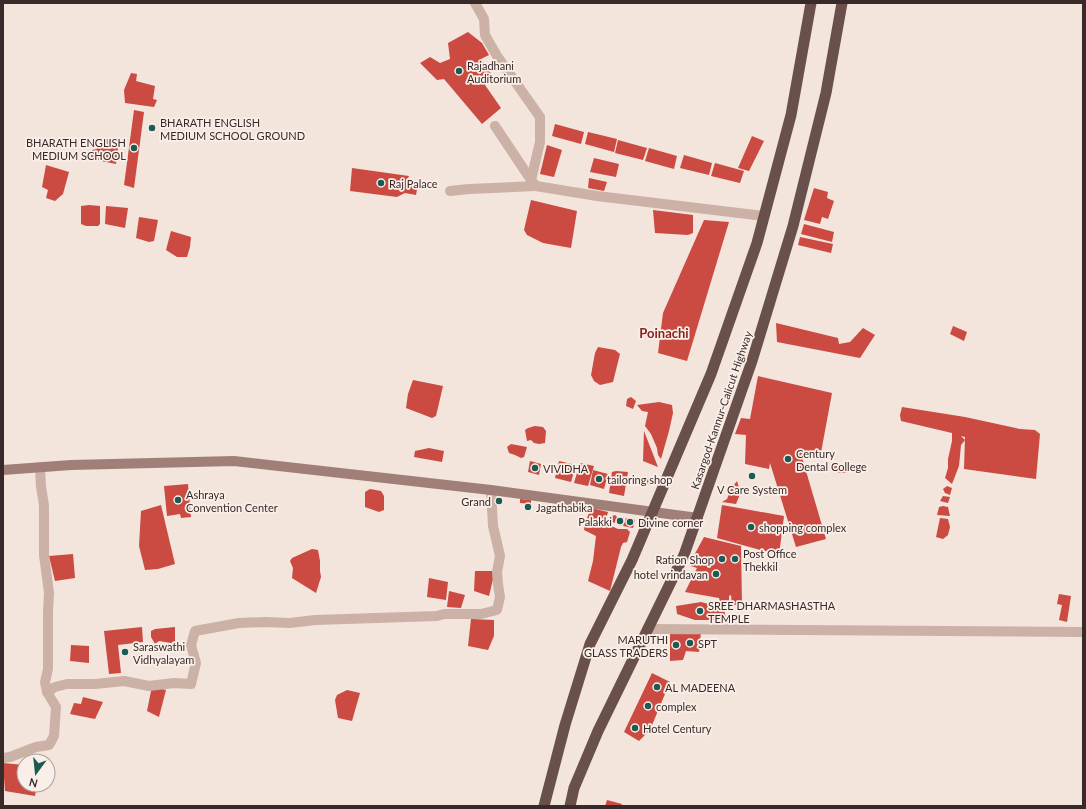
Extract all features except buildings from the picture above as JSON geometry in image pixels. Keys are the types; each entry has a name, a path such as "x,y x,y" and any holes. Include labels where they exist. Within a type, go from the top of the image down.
{"highway":[{"name":"Kasargod-Kannur-Calicut Highway","path":"544,806 590,644 632,560 711,374 757,243 792,115 811,3"},
{"name":"Kasargod-Kannur-Calicut Highway","path":"570,806 574,788 598,731 684,555 752,361 793,226 826,93 842,3"}],"main road":[{"path":"3,470 71,465 234,461 491,490 698,518"}],"street":[{"path":"475,3 484,20 485,35 497,56 540,118 540,142 534,183"},
{"path":"495,126 534,183"},
{"path":"450,191 534,183 620,199 764,216"},
{"path":"3,758 10,757 36,747 49,745 54,736 56,707 47,692 45,682 48,669 49,593 44,555 44,504 40,467"},
{"path":"47,692 55,687 67,684 95,684 124,681 149,686 174,683 191,684 196,663 192,645 195,631 246,623 290,623 315,620 437,616 444,614 481,614 497,610 500,597 498,584 500,556 493,526 491,490"},
{"path":"647,629 1083,632"}],"place":[{"name":"Rajadhani Auditorium","path":"459,71"},
{"name":"BHARATH ENGLISH MEDIUM SCHOOL GROUND","path":"152,128"},
{"name":"BHARATH ENGLISH MEDIUM SCHOOL","path":"134,148"},
{"name":"Raj Palace","path":"381,183"},
{"name":"Century Dental College","path":"788,459"},
{"name":"VIVIDHA","path":"535,468"},
{"name":"V Care System","path":"752,476"},
{"name":"tailoring shop","path":"599,479"},
{"name":"Ashraya Convention Center","path":"178,500"},
{"name":"Grand","path":"499,501"},
{"name":"Jagathabika","path":"528,507"},
{"name":"Palakki","path":"620,521"},
{"name":"Divine corner","path":"630,522"},
{"name":"shopping complex","path":"751,527"},
{"name":"Ration Shop","path":"722,559"},
{"name":"Post Office Thekkil","path":"735,559"},
{"name":"hotel vrindavan","path":"716,574"},
{"name":"SREE DHARMASHASTHA TEMPLE","path":"700,611"},
{"name":"SPT","path":"690,643"},
{"name":"MARUTHI GLASS TRADERS","path":"676,645"},
{"name":"Saraswathi Vidhyalayam","path":"125,652"},
{"name":"AL MADEENA","path":"657,687"},
{"name":"complex","path":"648,706"},
{"name":"Hotel Century","path":"635,728"}],"district":[{"name":"Poinachi","path":"664,333"}]}
